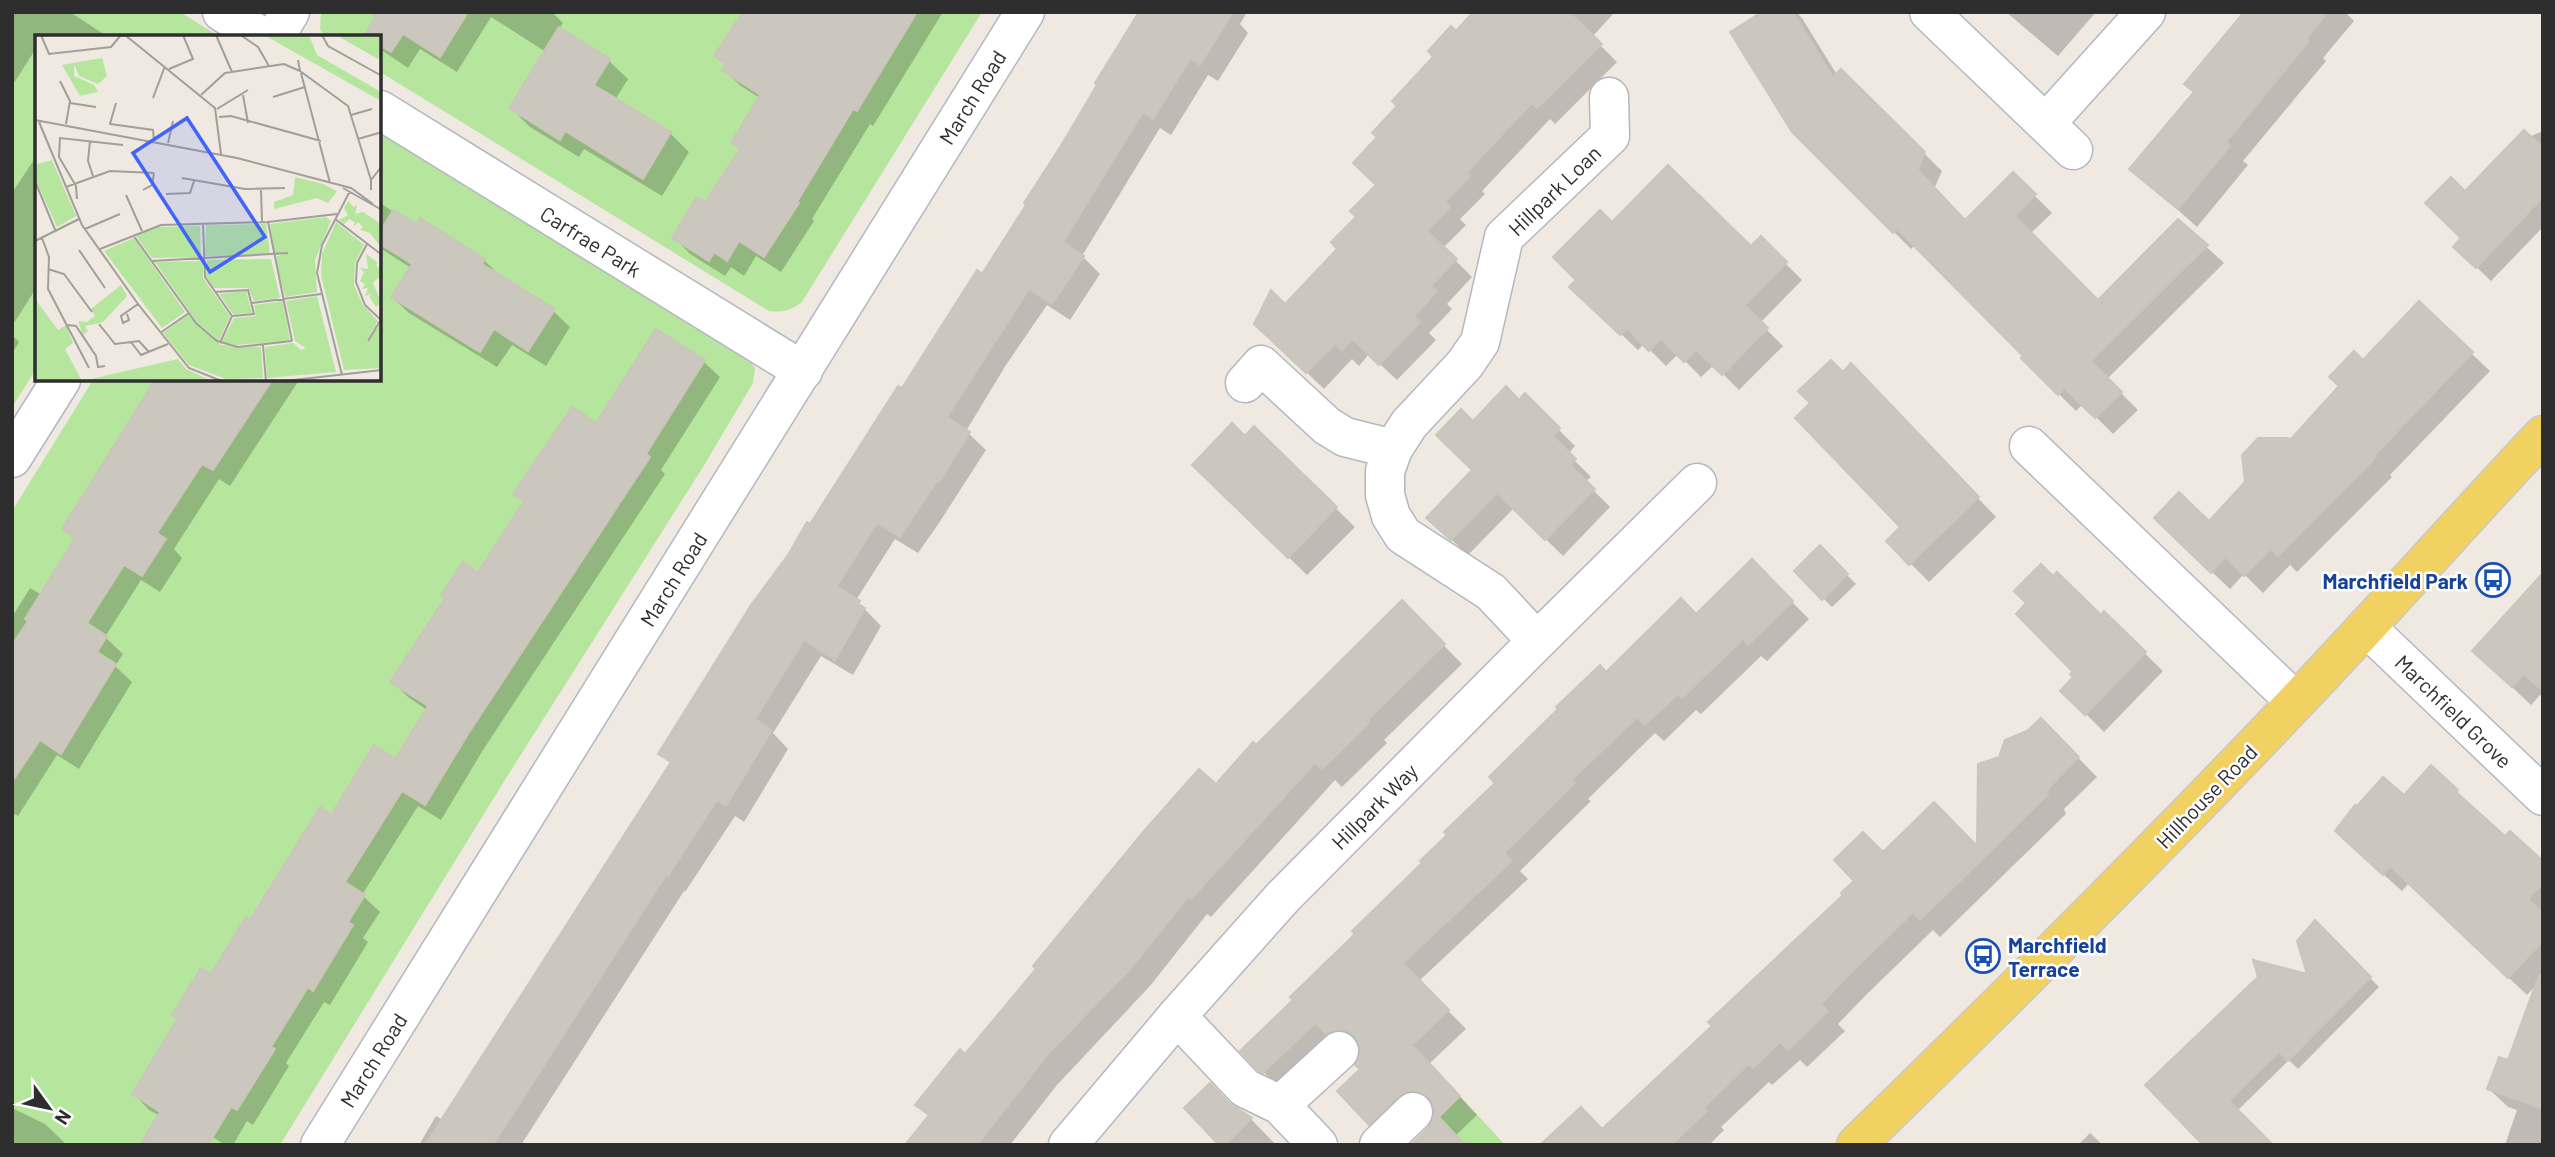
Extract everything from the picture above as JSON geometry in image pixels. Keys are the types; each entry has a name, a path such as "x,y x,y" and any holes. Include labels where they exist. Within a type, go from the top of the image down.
{"main road":[{"name":"Hillhouse Road","path":"1856,1145 2024,983 2296,702 2541,442"}],"street":[{"path":"222,12 259,35"},
{"path":"276,35 290,12"},
{"name":"March Road","path":"320,1145 1025,12"},
{"path":"1929,12 2073,150"},
{"path":"2046,124 2147,12"},
{"name":"Hillpark Loan","path":"1537,640 1491,592 1403,535 1391,516 1385,495 1385,471 1393,449 1409,424 1465,364 1480,342 1504,237 1609,136 1609,97"},
{"name":"Carfrae Park","path":"382,111 803,371"},
{"path":"1245,383 1261,365 1327,426 1345,437 1393,449"},
{"path":"12,458 60,382"},
{"path":"2029,446 2296,702"},
{"name":"Hillpark Way","path":"1068,1145 1177,1016 1283,897 1537,640 1697,483"},
{"name":"Marchfield Grove","path":"2366,627 2543,796"},
{"path":"1177,1016 1245,1088 1280,1105 1318,1145"},
{"path":"1280,1105 1339,1051"},
{"path":"1378,1145 1413,1112"}],"green space":[{"path":"12,12 180,12 217,35 35,35 35,371 12,407"},
{"path":"321,12 982,12 802,302 779,312 769,311 382,73 382,35 324,35 320,29"},
{"path":"382,133 750,361 755,368 753,383 703,467 508,775 280,1145 12,1145 12,511 92,382 382,382"},
{"path":"1460,1096 1505,1145 1465,1145 1439,1117"}],"building":[{"path":"369,12 468,12 440,57 403,34 391,52 382,47 382,35 365,35 376,16"},
{"path":"743,12 917,12 857,111 853,109 797,202 799,203 764,257 739,241 727,261 714,252 709,261 672,238 697,197 705,202 740,149 731,143 760,95 722,70 726,64 714,56"},
{"path":"1139,12 1233,12 1200,65 1190,59 1153,119 1143,112 1063,242 1084,256 1052,304 1029,289 947,417 970,432 939,482 937,481 900,537 877,523 837,586 860,601 858,604 865,608 835,660 804,640 755,719 772,730 726,806 717,800 493,1145 425,1145 671,762 658,754 751,605 788,555 807,522 810,524 898,386 902,388 977,270 982,274 1026,205 1024,203 1062,144 1097,85 1095,83"},
{"path":"1473,12 1569,12 1602,44 1537,108 1532,103 1466,173 1470,176 1445,202 1450,207 1427,231 1457,259 1431,286 1437,291 1414,316 1420,322 1379,365 1352,339 1342,350 1335,344 1306,373 1254,324 1271,290 1285,304 1337,249 1331,242 1356,217 1350,211 1376,185 1353,163 1377,137 1372,133 1397,106 1392,101 1433,57 1428,51 1451,26 1456,31"},
{"path":"1762,12 1793,12 1833,77 1841,69 1925,152 1918,170 1965,220 2013,172 2036,194 2015,216 2098,300 2178,219 2208,245 2091,361 2122,392 2095,418 2064,388 2058,395 1897,229 1893,233 1792,132 1730,32"},
{"path":"2244,12 2328,12 2306,39 2309,41 2226,142 2230,146 2178,209 2129,169 2194,92 2184,84"},
{"path":"559,27 610,59 594,85 671,132 643,179 565,131 560,140 509,108"},
{"path":"2524,130 2543,147 2543,197 2476,268 2453,247 2461,238 2425,203 2451,177 2465,191"},
{"path":"1668,165 1751,246 1761,236 1787,262 1745,305 1768,328 1722,375 1696,350 1684,362 1661,339 1649,351 1627,329 1620,335 1569,287 1576,280 1553,257 1600,210 1612,222"},
{"path":"393,210 417,224 420,218 485,259 482,264 555,309 528,351 494,329 480,352 391,297 412,264 382,245 382,229"},
{"path":"2419,301 2473,352 2374,456 2376,457 2278,556 2271,549 2244,576 2225,557 2211,573 2154,518 2179,492 2209,521 2245,482 2242,455 2258,438 2290,440 2339,386 2329,377 2354,351 2363,360"},
{"path":"656,329 705,360 646,454 650,457 468,734 425,805 402,791 345,882 365,895 348,922 353,925 313,991 308,987 271,1047 275,1049 237,1110 231,1107 208,1145 140,1145 160,1112 132,1094 178,1018 172,1015 201,968 211,974 246,917 250,920 320,807 331,815 374,745 395,759 428,706 390,682 445,598 441,595 463,562 478,572 524,501 513,494 572,407 596,423"},
{"path":"1831,360 1843,372 1851,363 1979,497 1909,565 1886,541 1900,527 1795,418 1810,403 1798,391"},
{"path":"154,382 271,382 213,470 202,464 157,533 166,539 142,576 124,565 87,623 107,636 97,652 116,664 61,754 40,740 12,782 12,645 75,538 62,529"},
{"path":"1506,386 1519,400 1525,393 1560,428 1553,436 1576,459 1570,465 1595,489 1545,540 1497,493 1451,540 1426,518 1472,470 1436,435 1461,409 1473,421"},
{"path":"1232,423 1245,436 1254,426 1337,507 1288,558 1192,465"},
{"path":"1820,545 1848,574 1822,600 1794,571"},
{"path":"1752,559 1793,601 1748,645 1743,639 1682,698 1678,694 1645,725 1637,717 1572,780 1575,783 1504,853 1512,861 1403,963 1449,1010 1412,1045 1460,1096 1439,1117 1465,1145 1411,1145 1428,1128 1434,1117 1434,1106 1429,1097 1418,1091 1408,1091 1398,1096 1369,1125 1337,1091 1360,1069 1355,1065 1360,1057 1360,1046 1356,1037 1346,1030 1335,1030 1326,1034 1315,1023 1263,1073 1258,1070 1240,1051 1293,1000 1290,997 1355,934 1352,931 1422,863 1420,861 1447,835 1444,832 1495,783 1489,777 1558,709 1556,707 1600,665 1606,672 1681,598 1696,614"},
{"path":"2041,564 2053,576 2057,572 2101,615 2104,611 2146,652 2085,715 2060,691 2073,677 2070,674 2073,672 2016,614 2026,603 2014,591"},
{"path":"2543,573 2543,691 2524,674 2512,687 2472,651"},
{"path":"1402,600 1445,644 1322,769 1315,763 1191,899 1188,897 1131,968 1048,1054 977,1145 905,1145 929,1115 915,1105 960,1049 965,1054 1036,969 1033,966 1144,831 1199,769 1216,784 1253,742 1256,745"},
{"path":"2041,718 2079,757 2047,790 2048,795 1920,920 1913,912 1846,978 1821,1004 1828,1011 1788,1050 1780,1042 1753,1068 1749,1064 1704,1107 1707,1111 1671,1145 1540,1145 1581,1107 1602,1129 1712,1026 1708,1022 1843,895 1841,893 1854,881 1834,860 1863,832 1883,852 1934,802 1977,846 1978,764 1999,757 2005,740 2027,731"},
{"path":"2431,765 2458,790 2456,792 2505,836 2510,831 2543,861 2543,883 2528,899 2543,913 2543,941 2508,978 2390,866 2383,875 2335,831 2355,805 2357,806 2383,777 2404,795"},
{"path":"2315,920 2371,977 2288,1061 2279,1052 2229,1101 2273,1145 2203,1145 2145,1085 2258,977 2253,960 2307,974 2297,941"},
{"path":"2539,975 2543,975 2543,1109 2487,1089 2499,1057 2508,1060"},
{"path":"1210,1083 1229,1103 1252,1118 1225,1145 1219,1145 1184,1108"}],"place":[{"name":"Marchfield Park","path":"2493,580"},
{"name":"Marchfield Terrace","path":"1983,956"}]}
